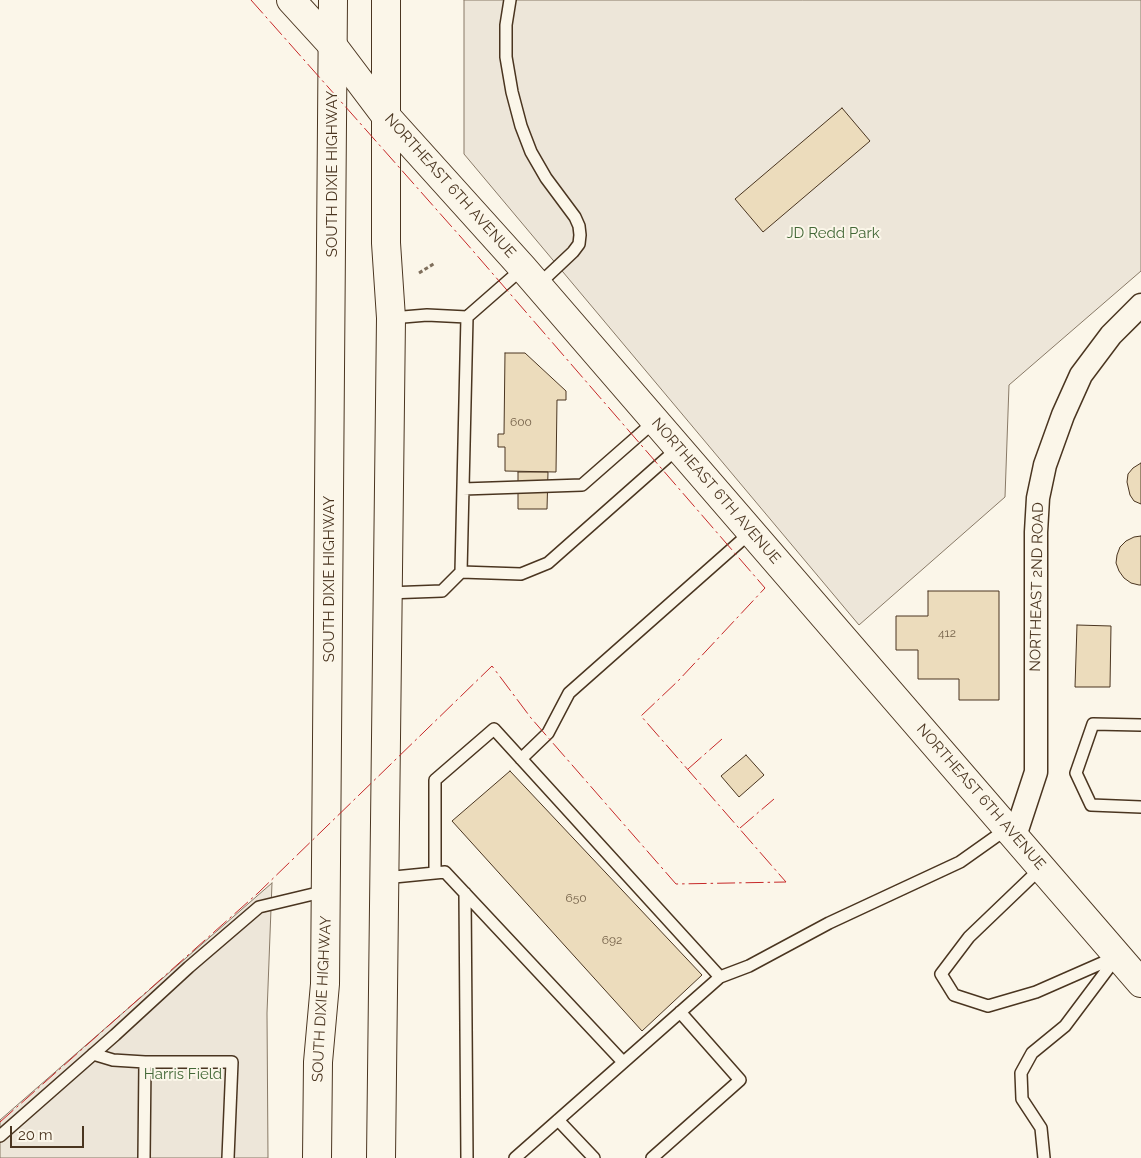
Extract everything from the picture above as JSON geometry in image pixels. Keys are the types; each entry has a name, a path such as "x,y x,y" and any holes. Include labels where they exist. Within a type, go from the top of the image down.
{"main road":[{"name":"NORTHEAST 6TH AVENUE","path":"291,0 333,46 385,115 531,276 1141,983"},
{"name":"SOUTH DIXIE HIGHWAY","path":"317,1158 318,1062 325,984 333,0"},
{"path":"381,1158 391,318 386,243 386,0"}],"street":[{"name":"NORTHEAST 2ND ROAD","path":"1011,832 1036,772 1036,532 1038,498 1045,465 1063,414 1081,375 1111,335 1141,305"}],"lane":[{"path":"391,318 427,316 467,318 531,276 573,252 578,244 579,226 575,217 546,178 531,152 521,126 512,92 506,57 506,26 510,0"},
{"path":"387,593 442,591 461,572 467,318"},
{"path":"463,489 582,485 655,421"},
{"path":"461,572 521,574 548,563 678,448"},
{"path":"521,759 548,733 569,693 751,532"},
{"path":"1141,725 1093,724 1076,773 1091,805 1141,807"},
{"path":"435,873 435,780 494,729 720,976"},
{"path":"515,1158 720,976 750,966 829,922 960,862 1011,832"},
{"path":"1042,868 969,938 941,974 954,995 988,1006 1036,992 1118,956"},
{"path":"384,878 445,872 623,1062"},
{"path":"0,1136 259,907 326,891"},
{"path":"465,893 467,1158"},
{"path":"1044,1158 1041,1128 1022,1099 1021,1073 1032,1053 1065,1026 1118,956"},
{"path":"652,1158 740,1080 680,1012"},
{"path":"93,1054 113,1060 145,1062 232,1062 228,1158"},
{"path":"144,1158 145,1062"},
{"path":"558,1120 594,1158"}],"path":[{"path":"419,274 435,263"}],"green space":[{"name":"JD Redd Park","path":"464,0 1141,0 1141,271 1009,385 1005,497 859,625 464,154"},
{"name":"Harris Field","path":"272,883 267,1013 268,1158 0,1158 0,1120"}],"building":[{"path":"842,108 870,141 763,232 735,199"},
{"path":"505,353 525,353 566,391 566,400 557,400 556,472 505,471 505,447 498,447 498,434 504,434"},
{"path":"1141,463 1141,504 1134,501 1130,495 1127,482 1128,474"},
{"path":"518,472 548,472 547,509 518,509"},
{"path":"1141,536 1141,585 1139,585 1131,583 1124,578 1116,563 1120,547 1126,541"},
{"path":"928,591 999,591 999,700 959,700 959,679 918,679 918,650 896,650 896,616 928,616"},
{"path":"1077,625 1111,626 1110,687 1075,687"},
{"path":"746,755 764,775 739,797 721,776"},
{"path":"510,771 702,975 642,1031 452,821"}],"power":[{"path":"251,0 467,244 765,588 678,681 641,716 786,882"},
{"path":"0,1122 258,893 492,666 531,718 676,884 786,882"},
{"path":"688,769 722,739"},
{"path":"740,828 774,799"}]}
